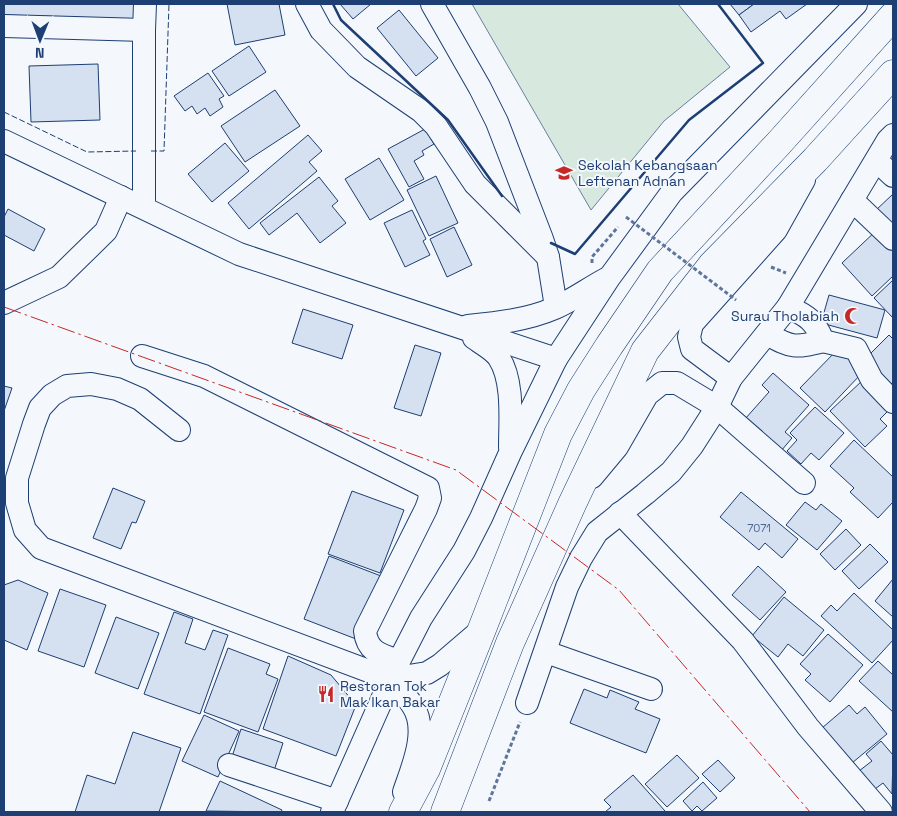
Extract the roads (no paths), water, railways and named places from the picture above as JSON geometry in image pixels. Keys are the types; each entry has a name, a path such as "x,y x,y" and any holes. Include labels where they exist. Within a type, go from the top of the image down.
{"highway":[{"path":"403,812 426,770 558,434 581,390 660,271 780,143 893,16"},
{"path":"445,812 510,643 573,502 645,351 712,264 815,160 893,74"}],"street":[{"path":"144,207 144,30 146,4"},
{"path":"307,4 322,30 358,67 421,111 436,126 474,184 548,257"},
{"path":"432,4 480,88 496,122 548,257 556,307"},
{"path":"229,765 335,806 394,670 421,618 464,551 556,359 609,278 672,192 849,7"},
{"path":"4,26 144,30"},
{"path":"527,703 567,587 581,558 597,532 671,472 692,446 717,408 731,378 788,307 852,200 892,139"},
{"path":"4,141 239,254 556,359"},
{"path":"731,378 692,350 689,337 692,324 776,230 815,160"},
{"path":"877,161 893,176"},
{"path":"4,303 59,277 106,230 121,197"},
{"path":"852,200 893,239"},
{"path":"460,327 532,317 556,307 609,278"},
{"path":"788,307 805,315 817,326 824,341"},
{"path":"460,327 499,357 506,378 509,401 510,453"},
{"path":"767,334 788,345 805,346 824,341 856,349 872,380 893,402"},
{"path":"142,356 204,376 428,488 430,498 426,510 365,631 366,642 372,649 385,656 394,670 414,706 419,722 418,748 397,812"},
{"path":"573,502 617,447 648,395 662,383 677,383 717,408 804,483"},
{"path":"179,430 140,399 117,388 90,384 67,386 52,394 40,408 17,478 17,503 24,530 41,548 394,670 427,672 440,665 482,629"},
{"path":"620,513 743,641 808,727 881,812"},
{"path":"546,652 651,689"}],"place":[{"name":"Sekolah Kebangsaan Leftenan Adnan","path":"564,173"},
{"name":"Surau Tholabiah","path":"853,316"},
{"name":"Restoran Tok Mak Ikan Bakar","path":"326,694"}]}
